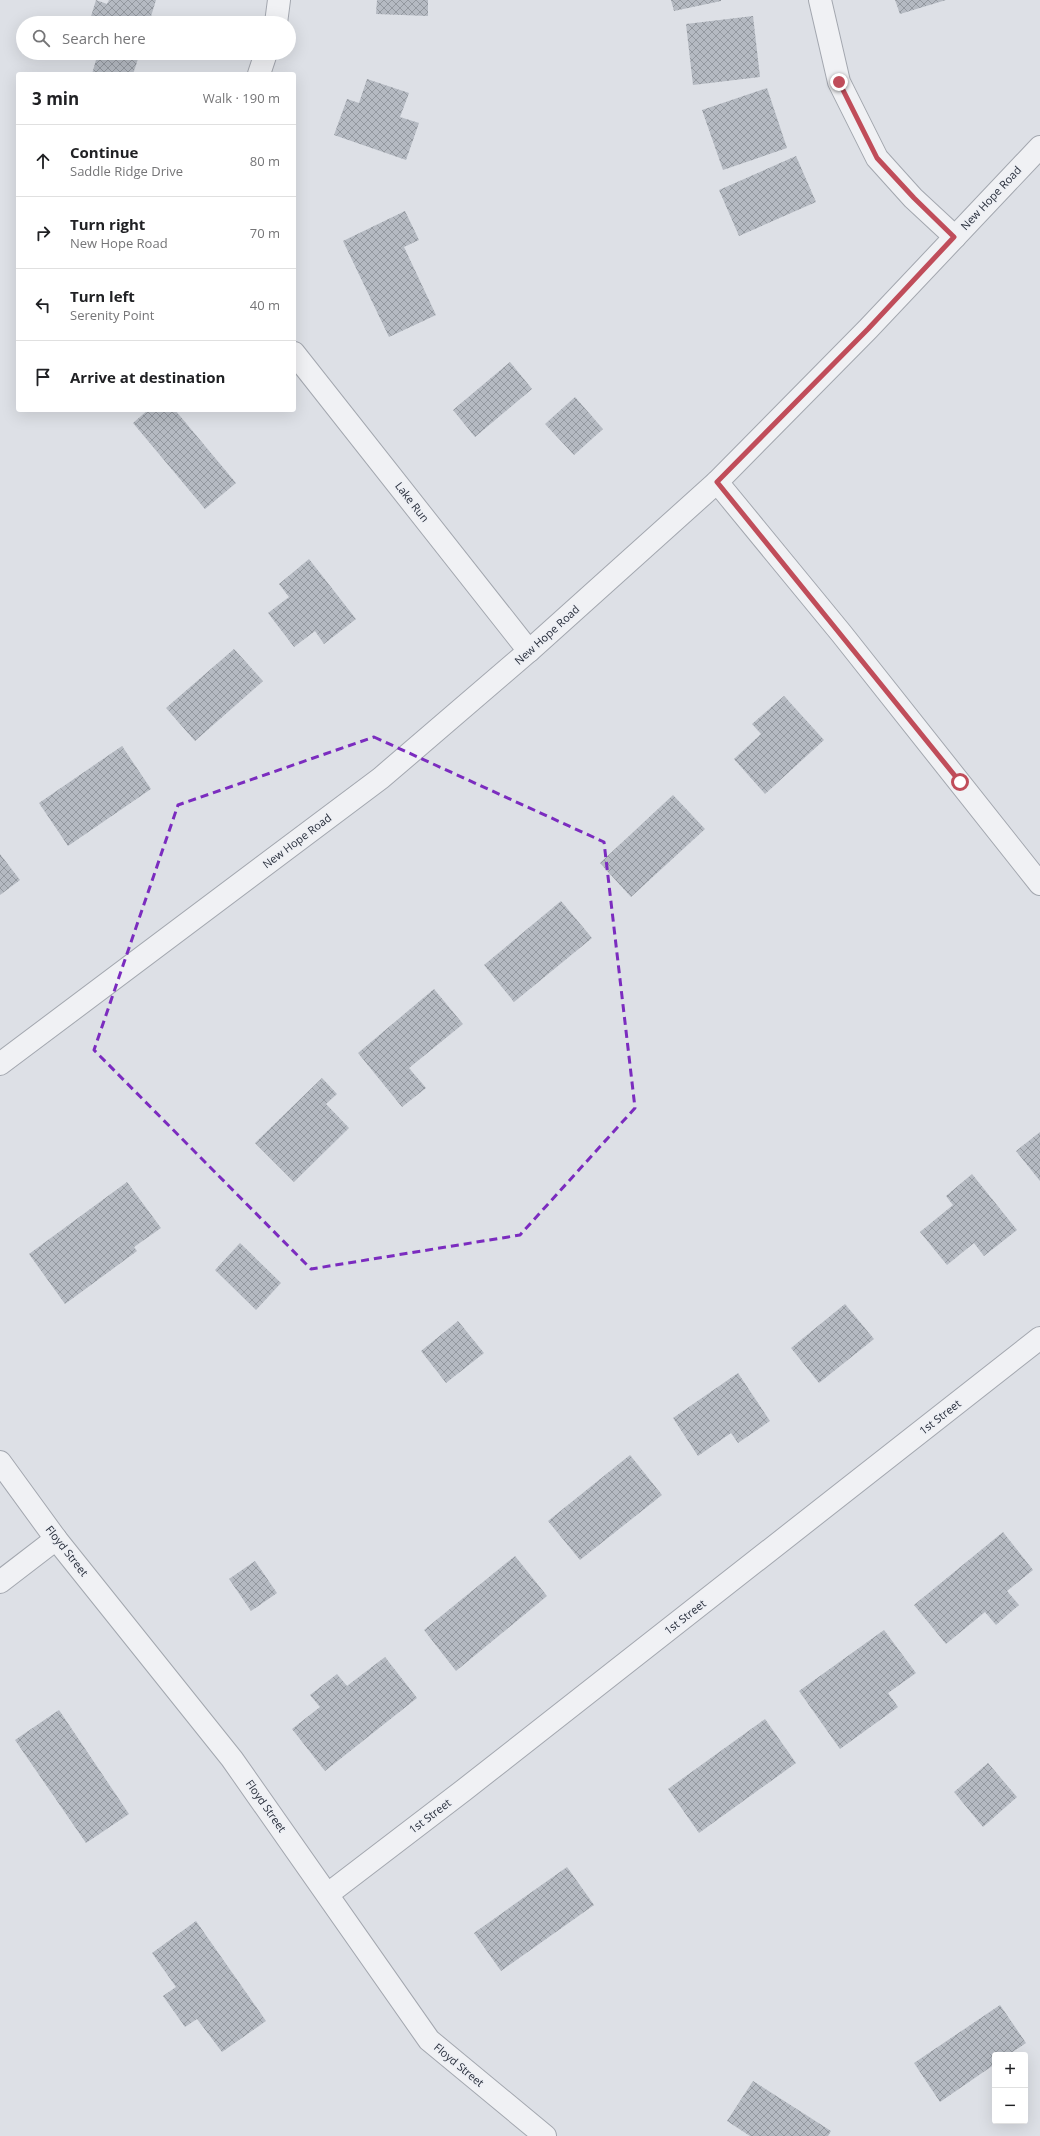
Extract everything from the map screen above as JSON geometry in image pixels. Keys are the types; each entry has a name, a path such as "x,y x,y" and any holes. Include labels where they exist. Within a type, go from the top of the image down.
{"street":[{"path":"277,16 279,0"},
{"path":"820,0 839,82 877,158 914,198 954,237"},
{"path":"260,72 264,60"},
{"name":"New Hope Road","path":"0,1064 381,778 530,651 717,482 868,329 1040,147"},
{"name":"Lake Run","path":"296,356 530,651"},
{"path":"717,482 841,633 1040,884"},
{"name":"1st Street","path":"328,1894 464,1790 1040,1338"},
{"name":"Floyd Street","path":"0,1462 56,1539 232,1758 430,2040 545,2136"},
{"path":"0,1582 56,1539"}],"highlighted area":[{"path":"374,737 604,842 635,1108 520,1235 311,1269 94,1050 178,805"}],"building":[{"path":"96,0 107,4 109,0 156,0 151,16 91,16"},
{"path":"377,0 428,0 428,16 376,14"},
{"path":"671,0 721,0 721,1 674,11"},
{"path":"895,0 946,0 900,14"},
{"path":"753,16 760,77 693,85 686,24"},
{"path":"96,60 138,60 134,72 93,72"},
{"path":"367,79 409,93 400,117 419,123 406,160 334,135 347,99 359,103"},
{"path":"767,88 787,148 723,170 702,110"},
{"path":"796,156 816,202 739,236 719,190"},
{"path":"405,211 419,240 404,247 436,315 389,337 343,241"},
{"path":"510,362 532,389 475,437 453,410"},
{"path":"575,397 603,429 574,455 545,424"},
{"path":"146,412 177,412 236,483 205,509 133,423"},
{"path":"309,559 356,619 324,644 315,631 294,647 268,613 289,597 279,584"},
{"path":"234,649 263,681 195,741 166,708"},
{"path":"784,696 824,740 765,794 734,759 761,734 752,724"},
{"path":"122,746 151,789 68,846 39,803"},
{"path":"673,795 705,829 631,897 600,863"},
{"path":"0,854 20,880 0,895"},
{"path":"561,901 592,938 514,1002 484,965"},
{"path":"434,989 463,1024 409,1068 426,1088 402,1107 358,1053"},
{"path":"322,1078 337,1094 326,1104 349,1128 294,1182 255,1143"},
{"path":"1040,1132 1040,1181 1016,1151"},
{"path":"972,1174 1017,1230 984,1256 974,1243 947,1265 920,1232 953,1205 946,1196"},
{"path":"127,1182 161,1228 134,1247 137,1251 65,1304 29,1254"},
{"path":"240,1243 281,1283 256,1310 215,1270"},
{"path":"845,1304 874,1339 819,1383 791,1348"},
{"path":"458,1321 484,1353 446,1383 421,1351"},
{"path":"738,1373 770,1421 738,1443 731,1433 698,1456 673,1418"},
{"path":"630,1455 662,1495 580,1560 548,1521"},
{"path":"1003,1532 1033,1570 1007,1591 1019,1605 996,1625 985,1612 946,1644 914,1605"},
{"path":"515,1556 547,1596 456,1671 424,1630"},
{"path":"255,1561 277,1593 251,1611 229,1579"},
{"path":"884,1630 916,1673 888,1693 898,1707 840,1749 799,1691"},
{"path":"385,1657 417,1698 325,1771 292,1729 320,1707 310,1695 337,1674 347,1686"},
{"path":"59,1710 129,1814 86,1843 15,1740"},
{"path":"765,1719 796,1763 699,1833 668,1789"},
{"path":"988,1763 1017,1797 983,1827 954,1792"},
{"path":"567,1867 594,1905 501,1971 474,1933"},
{"path":"196,1921 266,2021 222,2052 197,2019 185,2027 163,1996 176,1987 152,1953"},
{"path":"1000,2005 1026,2043 1012,2052 992,2052 992,2066 940,2102 914,2063"},
{"path":"753,2081 831,2131 828,2136 750,2136 727,2121"}],"route":[{"path":"839,82 877,158 914,198 954,237 868,329 717,482 841,633 960,782"}]}
